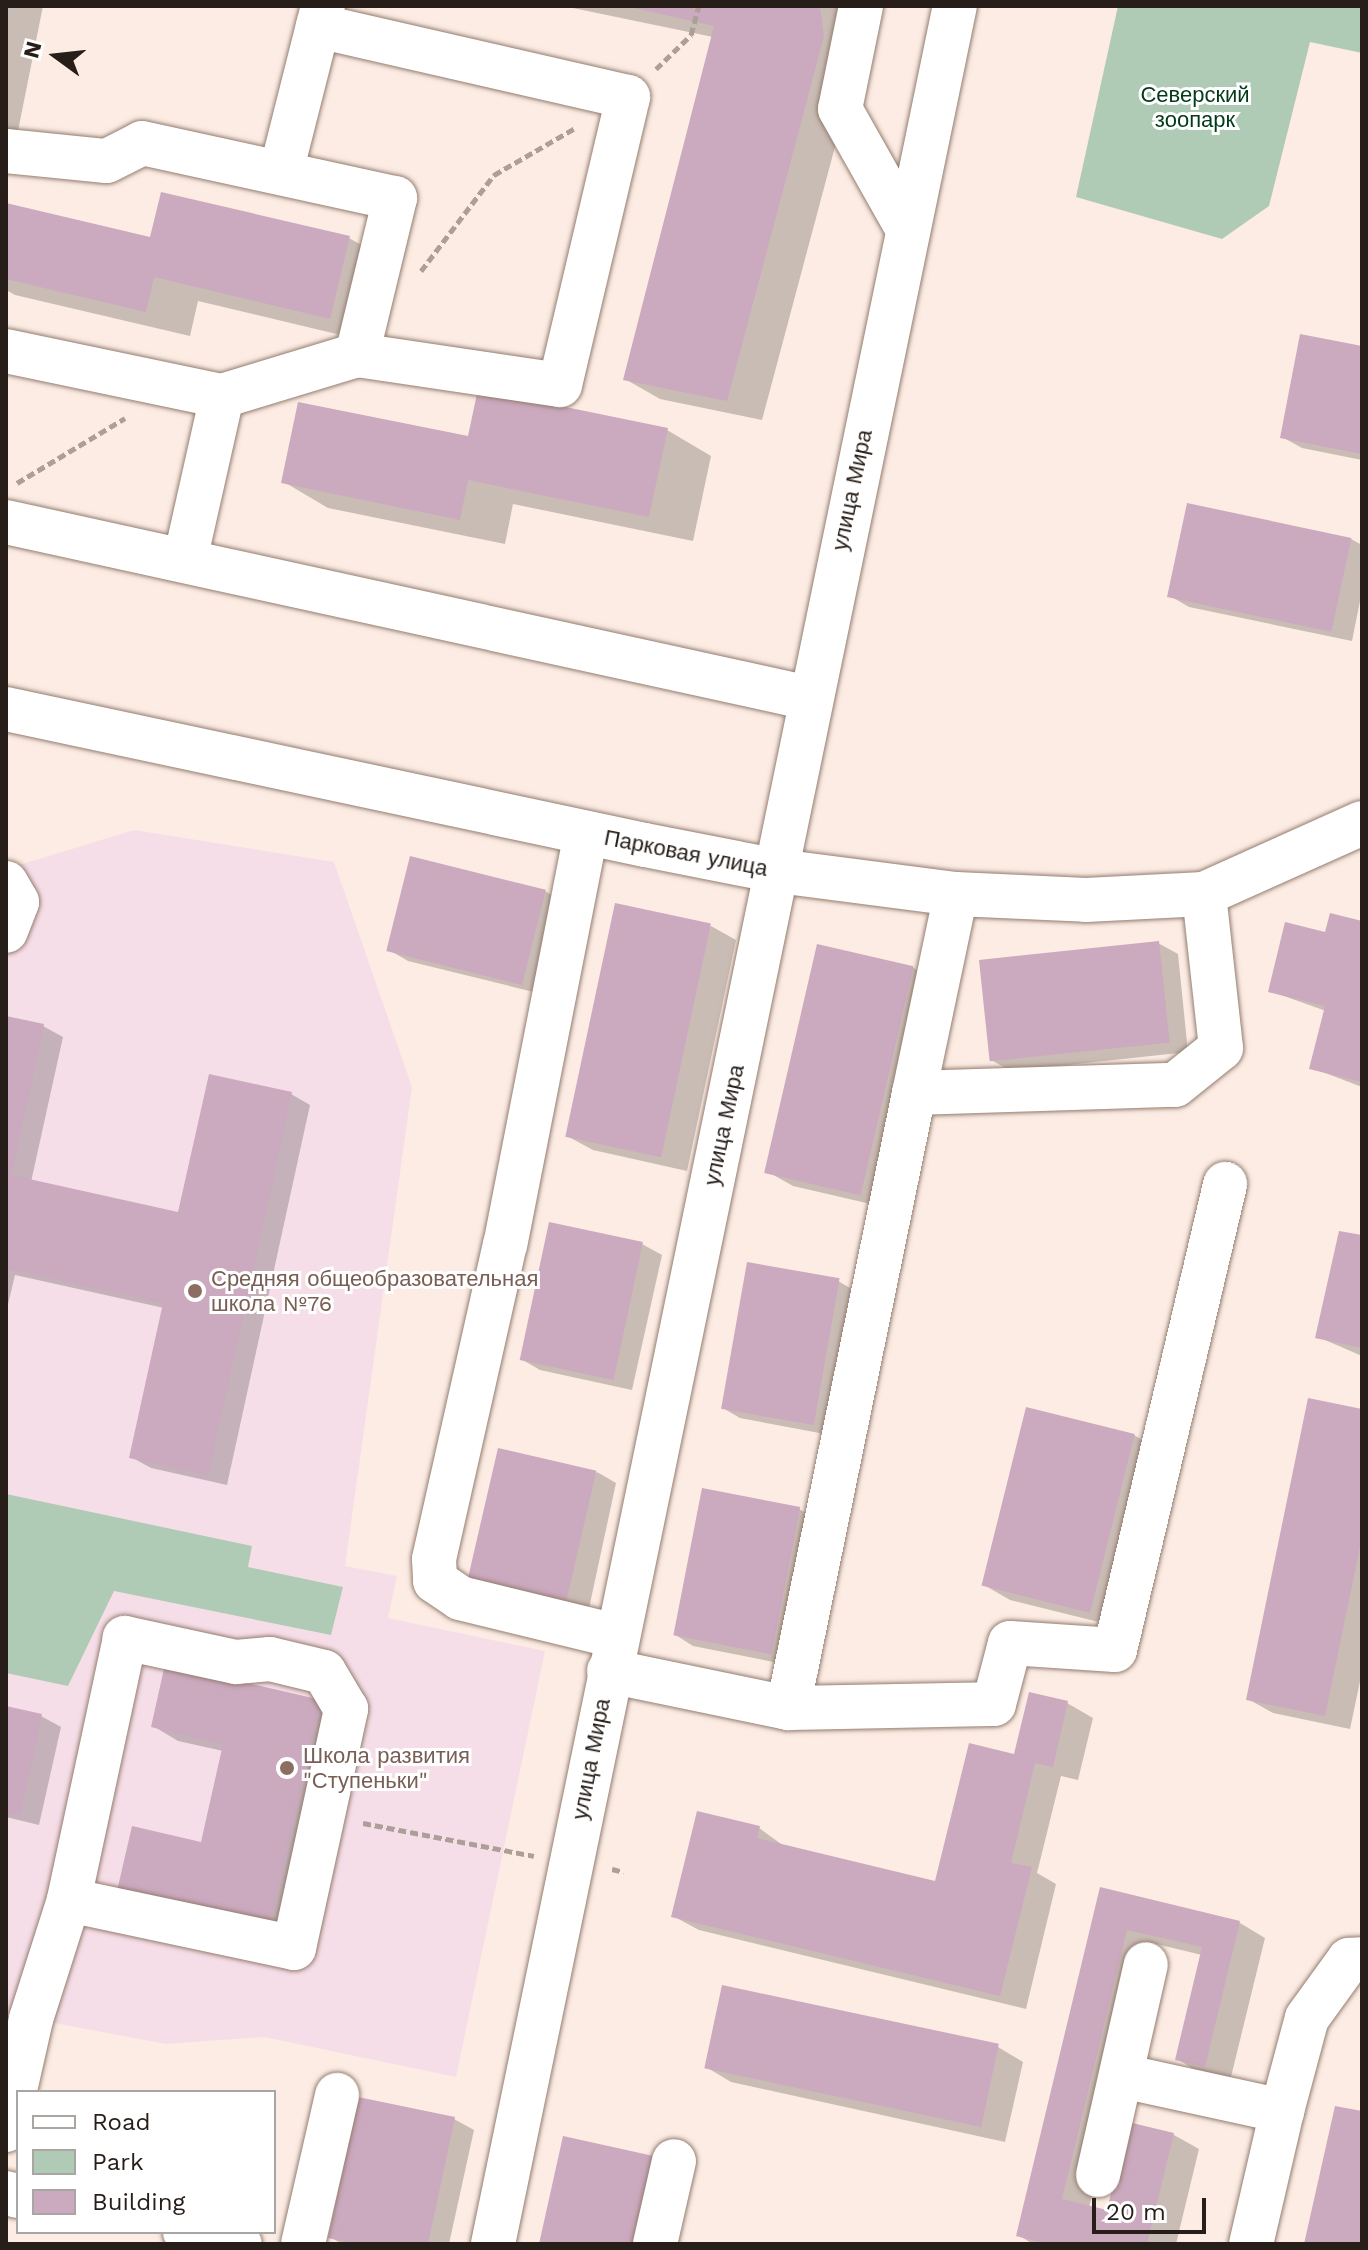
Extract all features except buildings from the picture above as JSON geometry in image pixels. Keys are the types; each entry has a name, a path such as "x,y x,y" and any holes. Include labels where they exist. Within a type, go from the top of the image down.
{"street":[{"path":"861,6 840,109 906,226"},
{"name":"улица Мира","path":"493,2244 612,1654 778,871 809,698 906,226 955,6"},
{"path":"6,351 222,396 357,355 560,385 628,97 321,16 281,172"},
{"path":"6,151 107,161 142,143 395,198 357,355"},
{"path":"185,560 222,396"},
{"path":"6,522 809,698"},
{"name":"Парковая улица","path":"6,709 778,871 956,894 1086,900 1204,894 1362,823"},
{"path":"586,833 505,1244 434,1559 435,1581 460,1598 612,1654 788,1708 994,1704 1010,1643 1115,1650 1225,1184"},
{"path":"6,883 17,902 6,931"},
{"path":"788,1708 956,894"},
{"path":"914,1093 1175,1085 1221,1048 1204,894"},
{"path":"6,2130 31,2019 69,1900 125,1638 236,1662 270,1659 324,1672 346,1709 294,1948 69,1900"},
{"path":"1251,2244 1307,2018 1349,1960 1362,1959"},
{"path":"1098,2175 1146,1964"},
{"path":"1122,2076 1282,2111"},
{"path":"303,2244 337,2095"},
{"path":"655,2244 674,2161"},
{"path":"194,2234 240,2244"}],"path":[{"path":"412,283 494,175 628,97 691,35 699,6"},
{"path":"6,489 132,414"},
{"path":"323,1815 546,1858"}],"shaded area":[{"path":"134,830 334,862 412,1087 345,1566 397,1576 388,1618 545,1651 456,2077 264,2037 166,2044 6,2014 6,869"}],"green space":[{"name":"Северский зоопарк","path":"1118,6 1362,6 1362,53 1310,42 1269,206 1222,239 1076,197"},
{"path":"6,1494 252,1546 248,1567 343,1587 331,1635 114,1591 68,1686 6,1673"}],"place":[{"name":"Средняя общеобразовательная школа №76","path":"195,1291"},
{"name":"Школа развития \"Ступеньки\"","path":"287,1768"}]}
